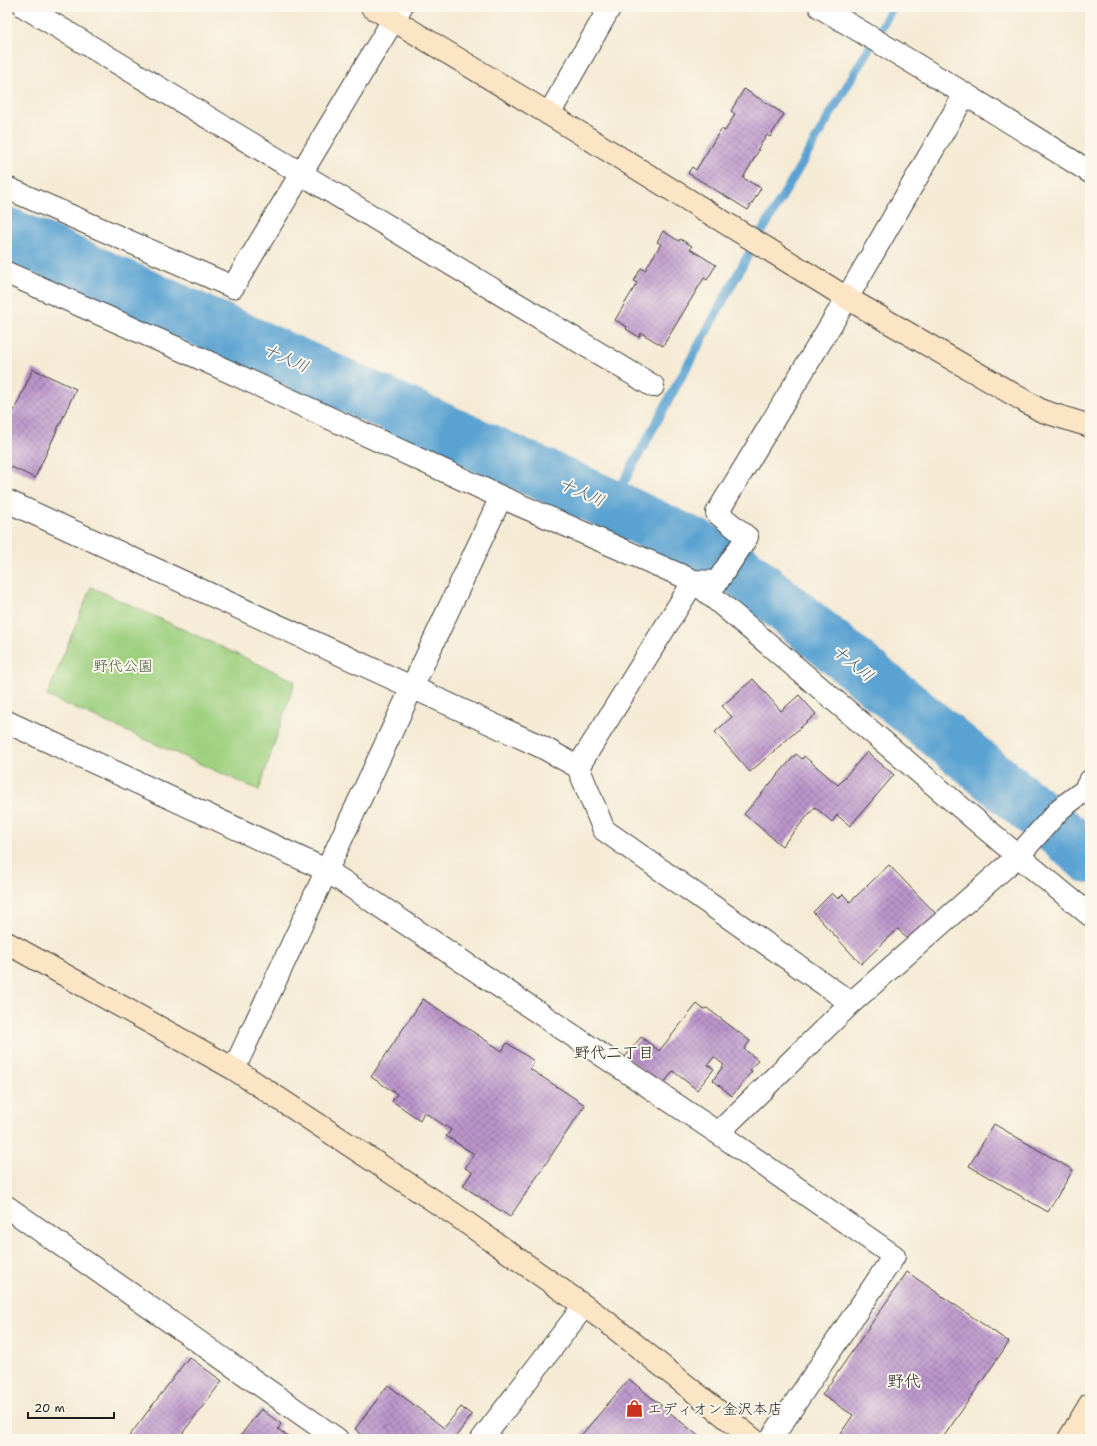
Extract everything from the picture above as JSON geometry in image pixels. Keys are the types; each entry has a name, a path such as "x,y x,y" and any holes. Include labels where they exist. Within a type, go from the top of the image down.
{"street":[{"path":"25,7 301,175 653,386"},
{"path":"372,7 398,14 550,114 847,298 1042,411 1090,426"},
{"path":"550,114 610,7"},
{"path":"820,7 965,94 1090,172"},
{"path":"7,188 233,287 398,14"},
{"path":"694,581 717,582 747,537 717,512 847,298 965,94"},
{"path":"7,273 195,356 501,497 694,581 1024,849 1090,915"},
{"path":"234,1069 501,497"},
{"path":"7,501 542,747 578,767 604,830 851,1003"},
{"path":"578,767 694,581"},
{"path":"7,722 326,870 718,1133 894,1256 771,1439"},
{"path":"718,1133 851,1003 1024,849 1060,808 1084,790 1090,781"},
{"path":"7,943 234,1069 457,1216 607,1322 754,1439"},
{"path":"7,1208 336,1439"},
{"path":"482,1439 584,1306"},
{"path":"1069,1439 1090,1404"}],"green space":[{"name":"野代公園","path":"91,587 295,681 259,790 47,696"}],"building":[{"path":"744,89 784,114 770,137 767,135 757,150 759,150 743,178 761,188 748,210 688,173 692,167 696,170 721,129 725,131 735,114 731,111"},
{"path":"663,231 679,241 680,239 692,246 690,249 716,265 707,280 704,278 663,346 641,333 639,337 626,329 627,327 615,320 637,283 634,281 641,268 645,270 661,244 657,242"},
{"path":"33,369 76,389 35,478 7,465 7,426"},
{"path":"753,679 781,711 799,695 816,714 750,772 715,732 732,717 722,706"},
{"path":"867,752 894,775 850,826 837,815 832,822 815,807 782,846 744,814 796,754 802,759 804,756 838,785"},
{"path":"889,865 942,920 914,946 898,929 861,964 813,912 832,893 838,899 843,894 850,902"},
{"path":"423,999 502,1051 507,1043 534,1061 530,1069 585,1105 510,1217 463,1186 472,1172 465,1168 474,1154 446,1136 451,1130 424,1112 420,1120 392,1101 397,1094 371,1077"},
{"path":"697,1004 703,1009 707,1008 750,1041 744,1049 758,1060 750,1070 752,1071 732,1096 713,1080 724,1065 714,1057 708,1065 714,1069 697,1090 673,1071 662,1086 625,1057 641,1037 659,1051"},
{"path":"994,1124 1073,1170 1048,1212 969,1166"},
{"path":"907,1272 1009,1342 942,1439 837,1439 853,1415 822,1395"},
{"path":"189,1357 222,1381 178,1439 127,1439"},
{"name":"エディオン金沢本店","path":"629,1379 702,1439 578,1439"},
{"path":"388,1385 444,1428 461,1407 472,1415 454,1439 367,1439 355,1429"},
{"path":"261,1409 281,1424 278,1429 291,1439 238,1439"}],"waterway":[{"path":"611,505 746,259 893,7"},
{"name":"十人川","path":"7,233 611,505 729,561 1090,858"}],"place":[{"name":"エディオン金沢本店","path":"634,1409"}],"district":[{"name":"野代二丁目","path":"614,1052"},
{"name":"野代","path":"904,1381"}]}
